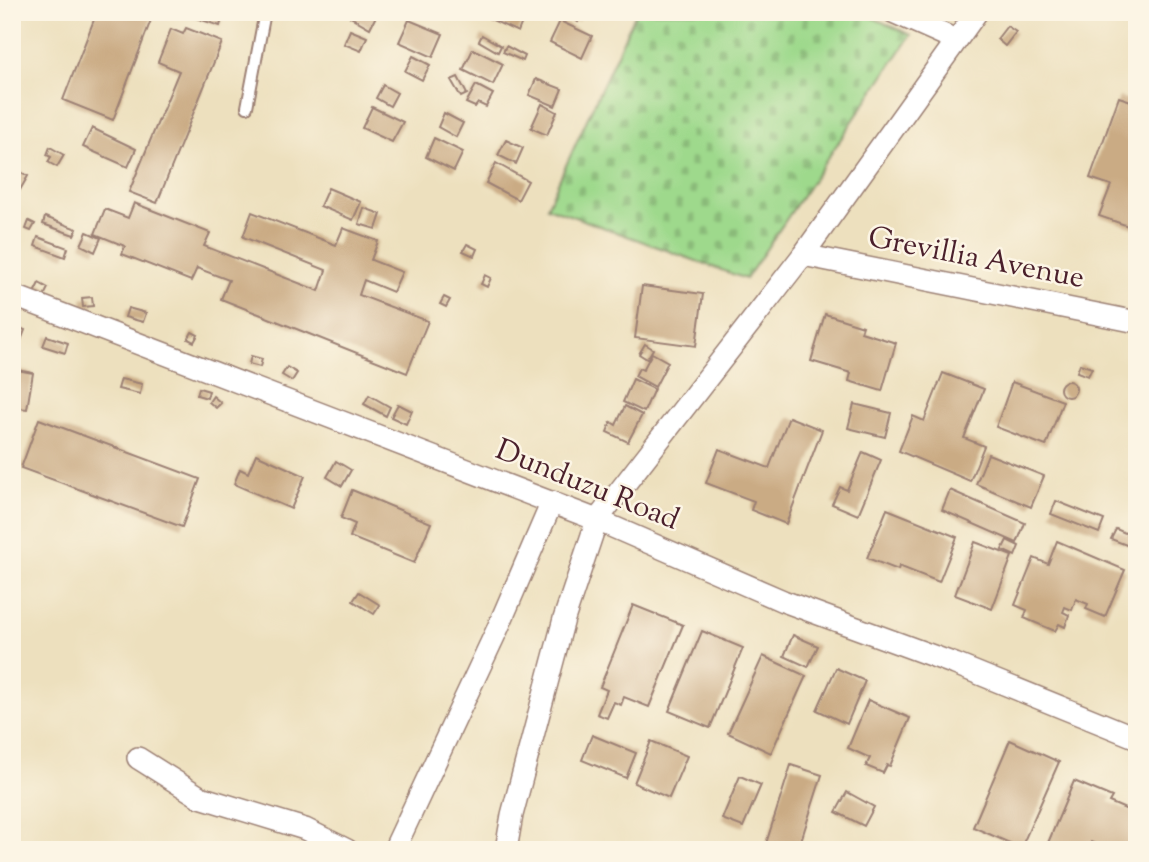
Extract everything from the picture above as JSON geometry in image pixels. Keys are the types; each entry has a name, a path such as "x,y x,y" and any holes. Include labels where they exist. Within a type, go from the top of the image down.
{"street":[{"path":"894,12 956,40"},
{"path":"506,850 512,815 564,619 597,520 803,255 977,12"},
{"name":"Grevillia Avenue","path":"803,255 1137,322"},
{"name":"Dunduzu Road","path":"12,295 552,502 783,601 955,664 1137,738"},
{"path":"394,850 497,630 552,502"},
{"path":"138,758 200,797 305,829 347,850"}],"lane":[{"path":"247,107 265,12"}],"green space":[{"path":"636,12 860,12 911,35 746,279 547,207"}],"building":[{"path":"97,12 154,12 113,120 63,100"},
{"path":"178,12 224,12 220,26"},
{"path":"342,12 378,12 370,28"},
{"path":"488,12 526,12 518,32 486,17"},
{"path":"563,12 584,12 578,22"},
{"path":"409,20 443,34 433,57 399,42"},
{"path":"560,21 592,36 582,58 550,42"},
{"path":"1007,26 1016,32 1005,46 997,39"},
{"path":"186,28 222,42 157,203 129,192 179,71 158,62 171,29 183,34"},
{"path":"350,30 367,37 361,51 344,44"},
{"path":"482,35 501,46 498,52 479,41"},
{"path":"506,46 525,56 523,61 503,52"},
{"path":"473,49 503,64 493,85 463,70"},
{"path":"413,56 430,65 422,80 405,71"},
{"path":"458,77 467,94 461,97 451,80"},
{"path":"536,79 562,89 555,106 529,95"},
{"path":"383,85 397,93 390,106 376,98"},
{"path":"476,85 493,94 486,107 478,103 475,107 466,103"},
{"path":"1119,97 1137,103 1137,164 1133,176 1137,178 1137,229 1099,216 1111,185 1090,178"},
{"path":"542,104 557,112 547,135 531,128"},
{"path":"372,107 403,122 392,142 362,128"},
{"path":"444,113 463,123 456,137 438,127"},
{"path":"92,128 136,149 128,167 83,147"},
{"path":"434,138 463,152 454,171 426,157"},
{"path":"506,140 523,148 516,164 498,155"},
{"path":"50,147 64,155 57,167 48,162 51,157 47,155"},
{"path":"496,163 528,181 518,200 486,183"},
{"path":"19,171 28,176 17,195 12,192 12,183"},
{"path":"328,188 361,202 353,220 320,206"},
{"path":"134,203 210,233 204,246 319,291 326,270 243,237 252,212 336,245 343,228 378,241 371,260 402,272 393,292 364,280 359,295 428,321 407,373 221,299 229,280 197,268 191,281 122,254 125,246 95,234 105,209 128,218"},
{"path":"364,208 381,214 376,229 359,224"},
{"path":"45,217 77,229 74,235 43,224"},
{"path":"29,221 35,224 31,231 26,229"},
{"path":"87,232 101,238 95,252 81,245"},
{"path":"38,237 68,248 65,257 35,246"},
{"path":"467,244 477,249 474,256 463,251"},
{"path":"485,275 491,278 487,287 481,284"},
{"path":"39,283 48,288 43,298 34,293"},
{"path":"642,286 703,294 696,346 635,338"},
{"path":"92,297 93,306 83,307 82,298"},
{"path":"444,297 450,300 446,307 440,304"},
{"path":"128,308 146,313 143,322 125,317"},
{"path":"825,314 863,326 861,332 896,343 882,391 849,381 851,373 811,361"},
{"path":"13,325 25,330 20,343 12,340"},
{"path":"192,332 198,335 194,342 188,339"},
{"path":"47,336 68,343 65,353 43,346"},
{"path":"645,344 653,349 647,359 639,354"},
{"path":"652,353 668,362 655,387 635,376 639,368 643,370"},
{"path":"251,356 262,359 260,367 249,364"},
{"path":"1080,364 1092,368 1088,376 1077,372"},
{"path":"287,367 297,373 292,381 282,375"},
{"path":"12,369 33,373 27,409 12,407"},
{"path":"943,373 984,389 964,438 984,446 970,481 899,451 913,416 924,421"},
{"path":"121,379 142,384 140,394 118,389"},
{"path":"633,379 654,389 644,412 623,402"},
{"path":"1068,381 1074,383 1074,395 1068,397 1062,395 1060,389 1062,383"},
{"path":"1012,382 1063,401 1046,446 996,427"},
{"path":"199,388 209,391 207,398 197,395"},
{"path":"369,395 390,407 386,416 364,404"},
{"path":"213,396 221,403 216,408 209,402"},
{"path":"398,404 412,411 406,424 391,417"},
{"path":"854,404 891,413 885,437 848,428"},
{"path":"625,406 642,415 628,442 607,432 611,422 616,425"},
{"path":"789,417 822,430 786,524 751,510 754,501 706,483 719,449 769,468"},
{"path":"39,419 200,479 182,527 21,468"},
{"path":"863,452 881,460 858,515 832,504 840,487 847,490"},
{"path":"256,454 305,476 291,509 234,484 240,469 248,473"},
{"path":"988,454 1044,476 1031,507 976,484"},
{"path":"336,461 351,470 342,486 327,477"},
{"path":"352,490 431,523 414,563 350,537 355,524 341,518"},
{"path":"950,490 1025,523 1017,543 942,510"},
{"path":"1056,501 1104,520 1099,533 1051,514"},
{"path":"887,509 957,537 939,582 899,566 898,570 867,558"},
{"path":"1116,529 1137,538 1134,548 1111,539"},
{"path":"1007,540 1019,546 1015,556 1002,550"},
{"path":"1057,541 1125,570 1105,617 1086,609 1088,604 1076,599 1072,610 1065,607 1063,612 1069,615 1065,627 1059,624 1055,631 1024,618 1027,610 1015,605 1034,558 1048,564"},
{"path":"975,542 1012,556 992,609 955,595"},
{"path":"359,592 380,605 374,614 353,601"},
{"path":"633,605 683,625 649,707 624,697 621,705 614,702 607,718 597,714 607,690 600,687"},
{"path":"702,631 743,648 710,728 669,711"},
{"path":"793,635 818,646 808,667 784,656"},
{"path":"763,656 806,676 771,753 728,733"},
{"path":"836,668 865,681 847,724 817,710"},
{"path":"868,700 910,718 890,766 887,765 883,773 866,766 870,758 848,748"},
{"path":"592,735 636,753 626,778 582,760"},
{"path":"1010,740 1059,762 1021,848 973,827"},
{"path":"651,741 687,756 669,798 634,783"},
{"path":"791,765 822,775 798,850 764,850"},
{"path":"740,776 761,785 743,827 722,819"},
{"path":"1074,781 1112,797 1109,802 1137,814 1135,850 1108,850 1091,842 1088,850 1045,850"},
{"path":"847,792 874,807 864,826 836,812"}]}
